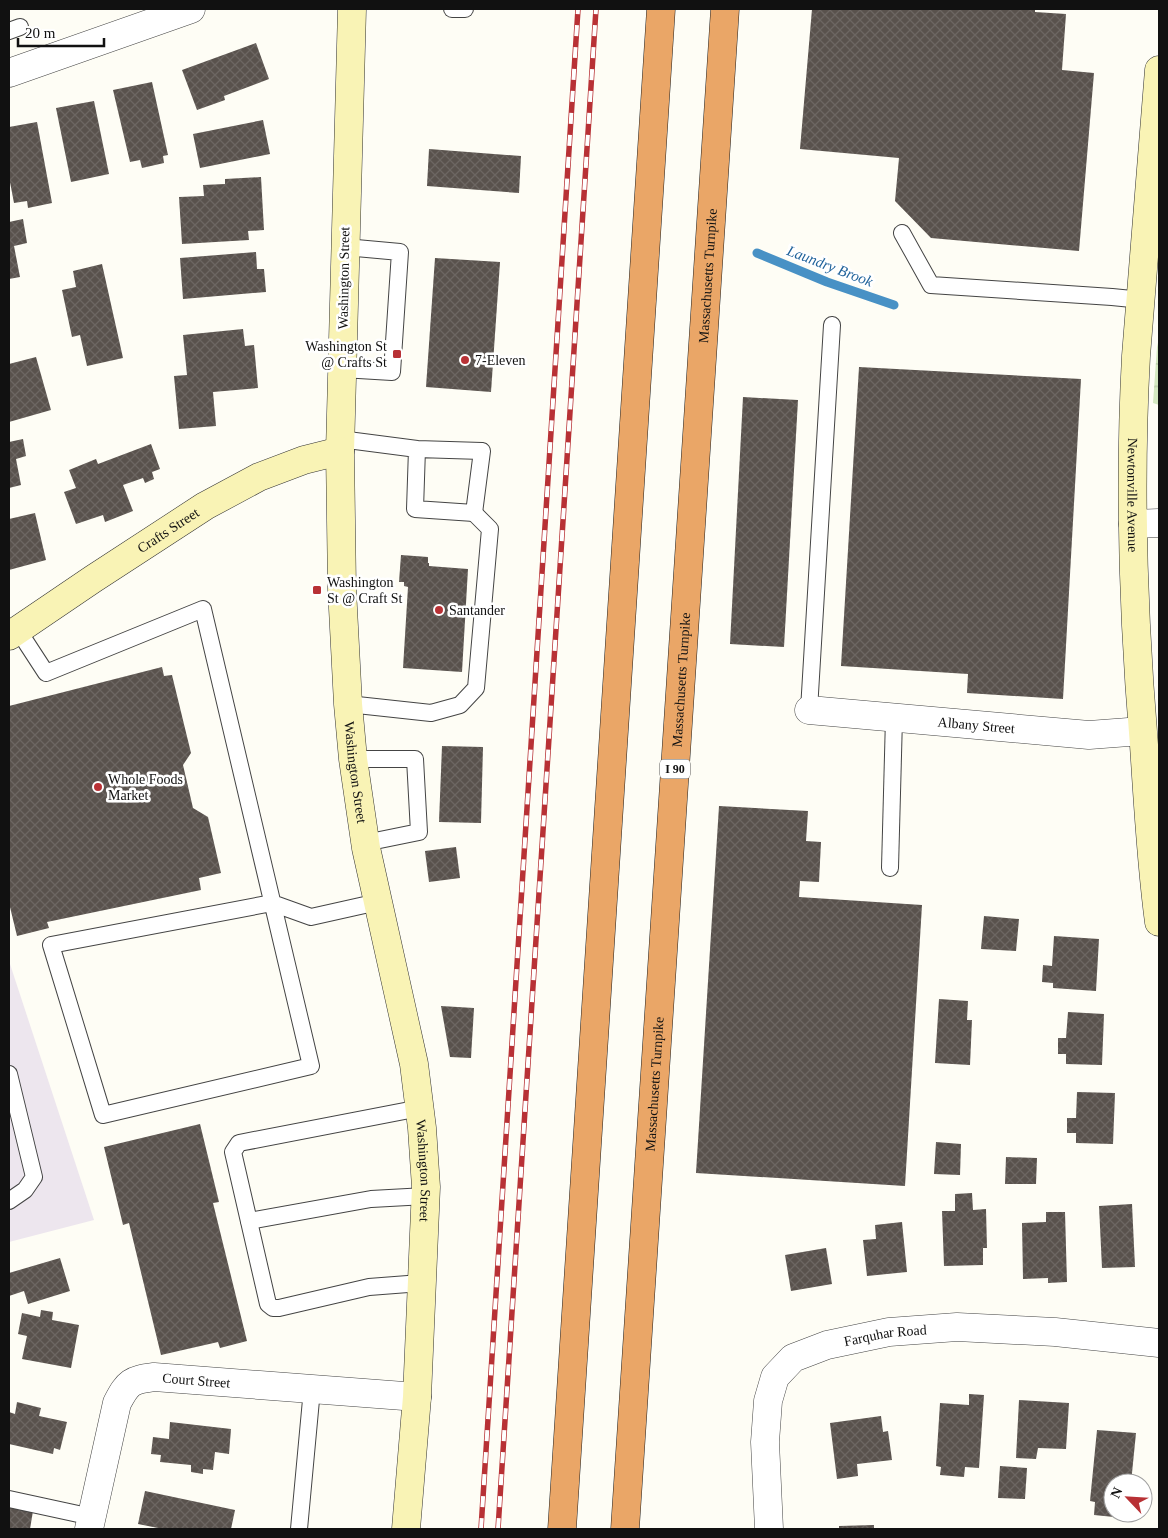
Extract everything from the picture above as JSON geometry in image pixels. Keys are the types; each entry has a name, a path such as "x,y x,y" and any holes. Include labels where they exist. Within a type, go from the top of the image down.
{"highway":[{"path":"562,1529 660,9"},
{"name":"Massachusetts Turnpike","path":"625,1529 725,9"}],"main road":[{"name":"Washington Street","path":"352,9 340,445 342,588 348,704 353,759 365,843 414,1064 420,1108 426,1196 417,1397 406,1529"},
{"name":"Newtonville Avenue","path":"1158,85 1147,302 1134,400 1146,524 1136,647 1148,739 1150,837 1159,922"},
{"name":"Crafts Street","path":"13,633 92,579 213,502 259,477 340,445"}],"street":[{"path":"9,73 191,9"},
{"name":"Albany Street","path":"809,710 1148,739"},
{"name":"Farquhar Road","path":"769,1529 765,1442 768,1401 774,1376 793,1358 827,1344 889,1332 957,1327 1055,1332 1159,1344"},
{"name":"Court Street","path":"90,1523 118,1403 124,1391 136,1379 154,1377 417,1397"}],"lane":[{"path":"452,9 465,9"},
{"path":"902,233 931,285 1112,297 1147,302"},
{"path":"342,369 392,372 400,252 345,247"},
{"path":"809,710 832,325"},
{"path":"340,445 482,451 474,513"},
{"path":"348,704 431,713 460,705 476,688 490,529 474,513 415,509 417,449"},
{"path":"13,633 46,673 203,609 272,903 311,1066 104,1115 51,945 272,903 311,917 378,902"},
{"path":"890,868 894,718"},
{"path":"353,759 415,759 419,832 365,843"},
{"path":"9,1074 34,1177 25,1190 9,1201"},
{"path":"420,1108 239,1143 233,1152 268,1304 273,1308 369,1287 421,1283"},
{"path":"249,1221 370,1199 426,1196"},
{"path":"299,1529 312,1389"},
{"path":"9,1499 90,1523"}],"shaded area":[{"path":"9,961 94,1220 9,1242"}],"green space":[{"path":"1159,338 1159,405 1153,403"}],"building":[{"path":"812,9 1035,9 1035,12 1066,14 1062,70 1094,73 1079,251 931,238 895,201 899,158 800,149"},
{"path":"256,43 269,79 224,96 225,100 197,110 182,70"},
{"path":"152,82 168,155 163,156 164,163 142,168 140,160 130,162 113,90"},
{"path":"94,101 109,174 71,182 56,108"},
{"path":"263,120 270,154 200,168 193,134"},
{"path":"37,122 52,203 28,208 27,201 14,203 9,177 9,127"},
{"path":"429,149 521,156 519,193 427,186"},
{"path":"261,177 264,230 248,231 249,240 182,244 179,197 204,196 203,185 225,184 225,179"},
{"path":"23,219 27,243 14,246 20,277 9,279 9,222"},
{"path":"256,252 257,269 264,269 266,292 183,299 180,258"},
{"path":"435,258 500,262 491,392 426,387"},
{"path":"102,264 123,358 87,366 80,335 72,337 62,290 76,287 73,271"},
{"path":"243,329 245,346 254,345 258,388 213,392 216,426 179,429 174,376 187,375 183,335"},
{"path":"36,357 51,410 9,422 9,364"},
{"path":"859,367 1081,379 1063,699 967,693 968,674 841,666"},
{"path":"743,397 798,400 784,647 730,644"},
{"path":"23,439 26,456 16,459 21,485 9,488 9,442"},
{"path":"151,444 160,469 152,472 154,479 145,483 143,478 123,485 133,511 105,522 103,515 76,524 64,492 76,488 69,470 96,459 98,464"},
{"path":"35,513 46,560 9,570 9,519"},
{"path":"401,555 428,557 429,566 468,569 462,672 403,668 408,587 404,586 404,582 399,582"},
{"name":"Whole Foods Market","path":"162,667 164,676 172,675 191,753 183,765 193,808 208,817 221,873 199,878 201,890 47,922 49,928 17,936 9,903 9,706"},
{"path":"442,746 483,747 481,823 439,822"},
{"path":"719,806 808,811 806,841 821,842 819,882 800,881 799,897 922,905 905,1186 696,1173"},
{"path":"456,847 460,878 429,882 425,851"},
{"path":"984,916 1019,919 1016,951 981,949"},
{"path":"1054,936 1099,939 1096,991 1053,988 1053,983 1042,982 1043,965 1052,966"},
{"path":"939,999 968,1001 967,1020 972,1020 970,1065 935,1063"},
{"path":"441,1006 474,1008 471,1058 450,1057"},
{"path":"1068,1012 1104,1014 1102,1065 1066,1064 1066,1054 1058,1054 1058,1038 1066,1038"},
{"path":"1077,1092 1115,1093 1113,1144 1076,1143 1076,1133 1067,1133 1067,1118 1076,1118"},
{"path":"200,1124 219,1202 213,1203 247,1341 220,1348 218,1342 161,1355 129,1223 123,1225 104,1147"},
{"path":"936,1142 961,1144 960,1175 934,1174"},
{"path":"1006,1157 1037,1158 1036,1184 1005,1184"},
{"path":"972,1193 973,1210 986,1209 987,1248 983,1248 983,1265 944,1266 942,1211 955,1211 955,1194"},
{"path":"1132,1204 1135,1267 1102,1268 1099,1206"},
{"path":"1046,1212 1065,1212 1067,1282 1048,1283 1048,1278 1023,1279 1022,1223 1046,1222"},
{"path":"902,1222 907,1272 867,1276 863,1240 876,1239 875,1225"},
{"path":"826,1248 832,1284 791,1291 785,1255"},
{"path":"60,1258 70,1291 28,1304 24,1291 9,1296 9,1273"},
{"path":"41,1310 53,1312 52,1320 79,1325 71,1368 22,1359 27,1336 18,1334 22,1313 40,1317"},
{"path":"969,1394 984,1395 979,1468 965,1467 964,1477 940,1475 941,1467 936,1466 940,1403 969,1405"},
{"path":"1019,1400 1069,1403 1066,1449 1038,1448 1036,1459 1016,1458"},
{"path":"17,1402 41,1408 39,1416 67,1422 60,1450 54,1448 53,1454 9,1444 9,1412 15,1414"},
{"path":"881,1416 883,1432 888,1431 892,1460 857,1464 858,1476 837,1479 830,1423"},
{"path":"170,1422 231,1429 229,1454 215,1452 213,1470 203,1469 203,1474 191,1472 191,1465 160,1462 161,1455 151,1454 153,1437 169,1439"},
{"path":"1097,1430 1136,1433 1132,1473 1103,1473 1103,1516 1094,1515 1095,1502 1090,1501"},
{"path":"1000,1466 1027,1468 1025,1499 998,1498"},
{"path":"145,1491 235,1510 231,1529 163,1529 138,1524"},
{"path":"9,1507 33,1511 30,1529 9,1529"},
{"path":"874,1525 874,1529 839,1529 839,1526"}],"waterway":[{"name":"Laundry Brook","path":"757,253 827,282 894,305"}],"railway":[{"path":"481,1529 578,9"},
{"path":"498,1529 596,9"}],"place":[{"name":"Washington St @ Crafts St","path":"397,354"},
{"name":"7-Eleven","path":"465,360"},
{"name":"Washington St @ Craft St","path":"317,590"},
{"name":"Santander","path":"439,610"},
{"name":"Whole Foods Market","path":"98,787"}]}
